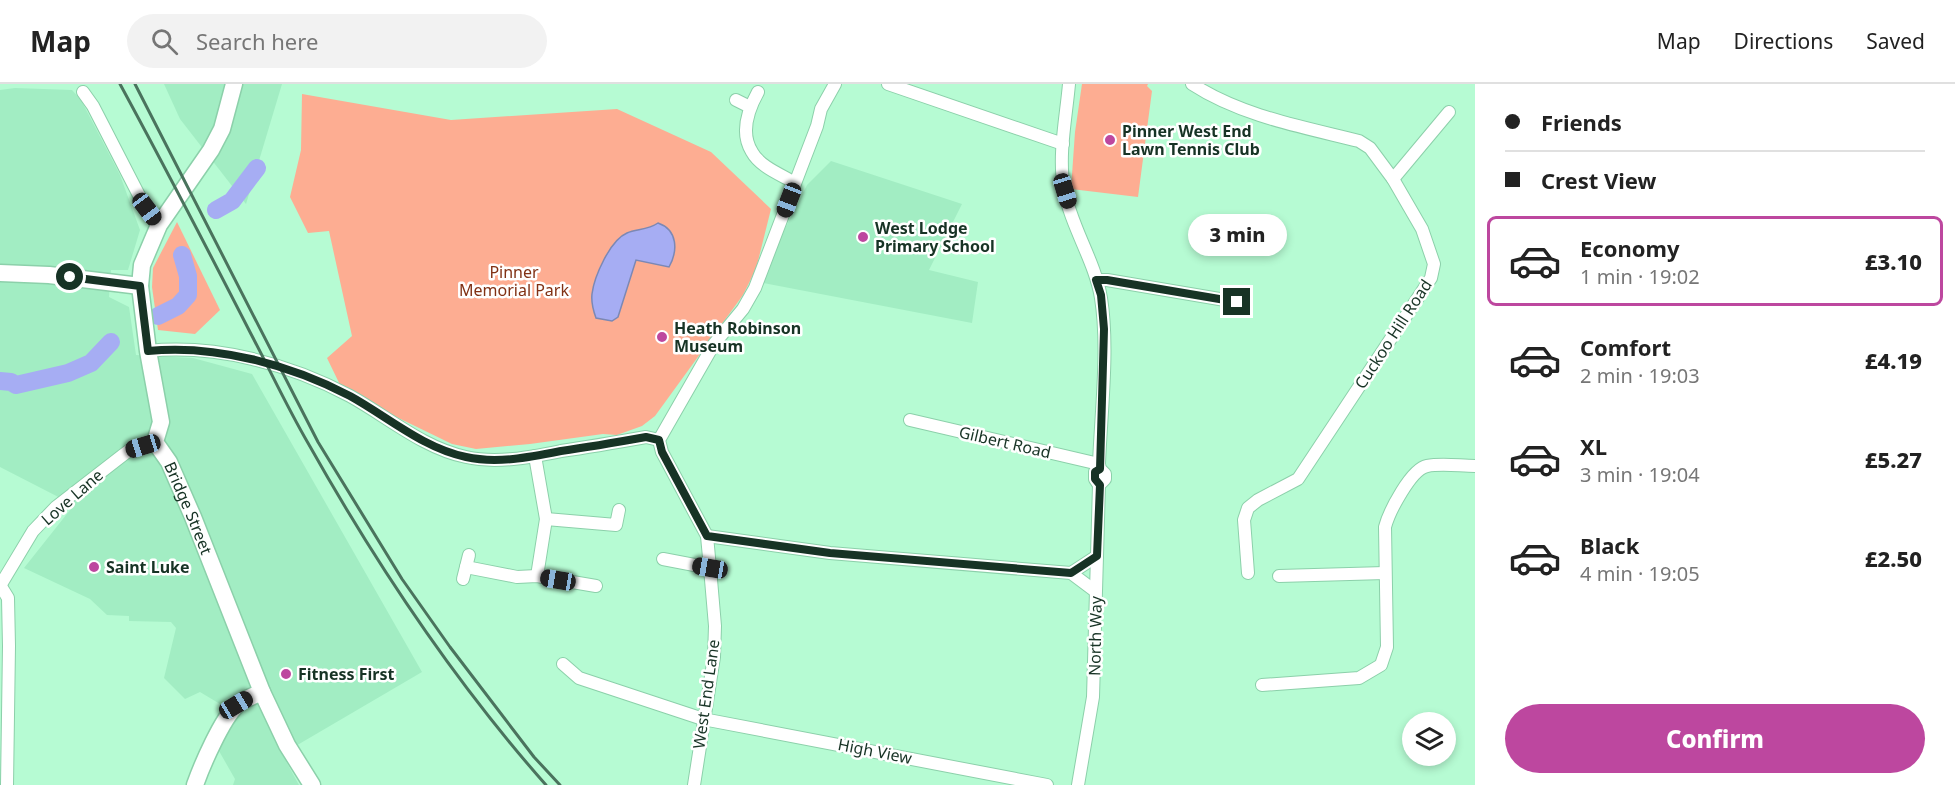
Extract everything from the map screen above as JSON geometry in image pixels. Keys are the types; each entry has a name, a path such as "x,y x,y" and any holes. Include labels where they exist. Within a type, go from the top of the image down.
{"street":[{"path":"155,442 161,422 148,351 140,286 142,265 159,225 211,150 222,129 234,84"},
{"path":"148,351 164,349 201,351 243,358 297,372 350,397 402,430 467,458 507,459 646,437 659,440 714,344 743,309 755,288 817,126 821,109 835,84"},
{"path":"888,84 1063,144"},
{"path":"1070,84 1063,144 1062,166 1065,191 1101,295 1104,329 1100,466"},
{"name":"Cuckoo Hill Road","path":"1192,84 1208,95 1275,120 1359,141 1370,148 1393,180 1422,230 1434,264 1431,278 1298,479 1258,500 1248,508 1244,520 1248,573"},
{"path":"83,92 93,106 144,205 159,225"},
{"path":"758,92 746,117 747,136 752,153 765,165 795,183"},
{"path":"736,100 750,107"},
{"path":"1393,180 1449,112"},
{"path":"0,273 48,275 140,286"},
{"path":"1096,280 1237,302"},
{"name":"Gilbert Road","path":"910,420 1100,466"},
{"name":"West End Lane","path":"659,440 662,452 707,536 715,626 714,657 694,785"},
{"name":"Love Lane","path":"7,785 8,598 0,586 33,531 56,507 131,449 155,442"},
{"name":"Bridge Street","path":"155,442 169,462 193,517 262,692 287,745 312,785"},
{"path":"535,456 546,519 537,576"},
{"name":"North Way","path":"1078,785 1093,697 1100,485 1095,479 1095,472 1100,466"},
{"path":"1262,685 1359,678 1381,664 1387,647 1385,527 1389,514 1414,474 1425,466 1475,466"},
{"path":"546,519 616,525 619,510"},
{"path":"707,536 830,553 1071,573 1095,591"},
{"path":"1071,573 1097,556"},
{"path":"663,559 710,568"},
{"path":"466,567 517,577 537,576 596,586"},
{"path":"1279,576 1385,573"},
{"name":"High View","path":"563,664 579,678 703,718 1047,785"},
{"path":"195,785 212,746 236,705 262,692"}],"shaded area":[{"path":"164,84 282,84 246,204 180,119"},
{"path":"15,88 72,90 81,100 120,175 140,230 128,270 111,270 109,297 129,307 136,355 193,358 252,374 422,672 282,754 299,785 233,785 235,779 219,751 235,713 200,692 185,699 164,678 176,628 171,622 129,621 129,616 107,615 90,599 24,568 74,505 0,467 0,90"},
{"name":"West Lodge Primary School","path":"831,161 962,204 929,270 978,282 972,323 758,282 807,185"}],"green space":[{"name":"Pinner West End Lawn Tennis Club","path":"1082,84 1148,84 1147,86 1152,91 1138,197 1071,189 1075,132"},
{"name":"Pinner Memorial Park","path":"302,94 451,120 617,109 711,152 771,209 756,269 743,295 655,416 642,426 617,435 603,434 530,444 476,449 452,444 343,391 327,358 352,336 329,231 308,233 290,197 301,150"},
{"path":"177,222 220,310 195,334 158,330 152,287 153,268"}],"water":[{"path":"658,223 665,226 673,236 675,248 669,267 636,260 618,317 612,321 596,318 592,300 593,287 599,269 609,251 627,233"}],"waterway":[{"path":"216,210 232,201 257,168"},
{"path":"158,316 178,306 188,295 188,276 182,255"},
{"path":"0,381 16,385 68,373 91,363 111,342"}],"railway":[{"path":"120,84 293,416 361,533 448,663 546,785"},
{"path":"135,84 318,442 402,579 450,647 534,757 560,785"}],"place":[{"name":"Pinner West End Lawn Tennis Club","path":"1110,140"},
{"name":"West Lodge Primary School","path":"863,237"},
{"name":"Heath Robinson Museum","path":"662,337"},
{"name":"Saint Luke","path":"94,567"},
{"name":"Fitness First","path":"286,674"}],"route":[{"path":"70,277 140,286 148,351 164,349 212,353 243,358 297,372 350,397 402,430 467,458 507,459 646,437 659,440 662,452 707,536 830,553 1071,573 1097,556 1100,485 1095,479 1095,472 1100,469 1104,329 1101,295 1096,280 1237,302"}]}
